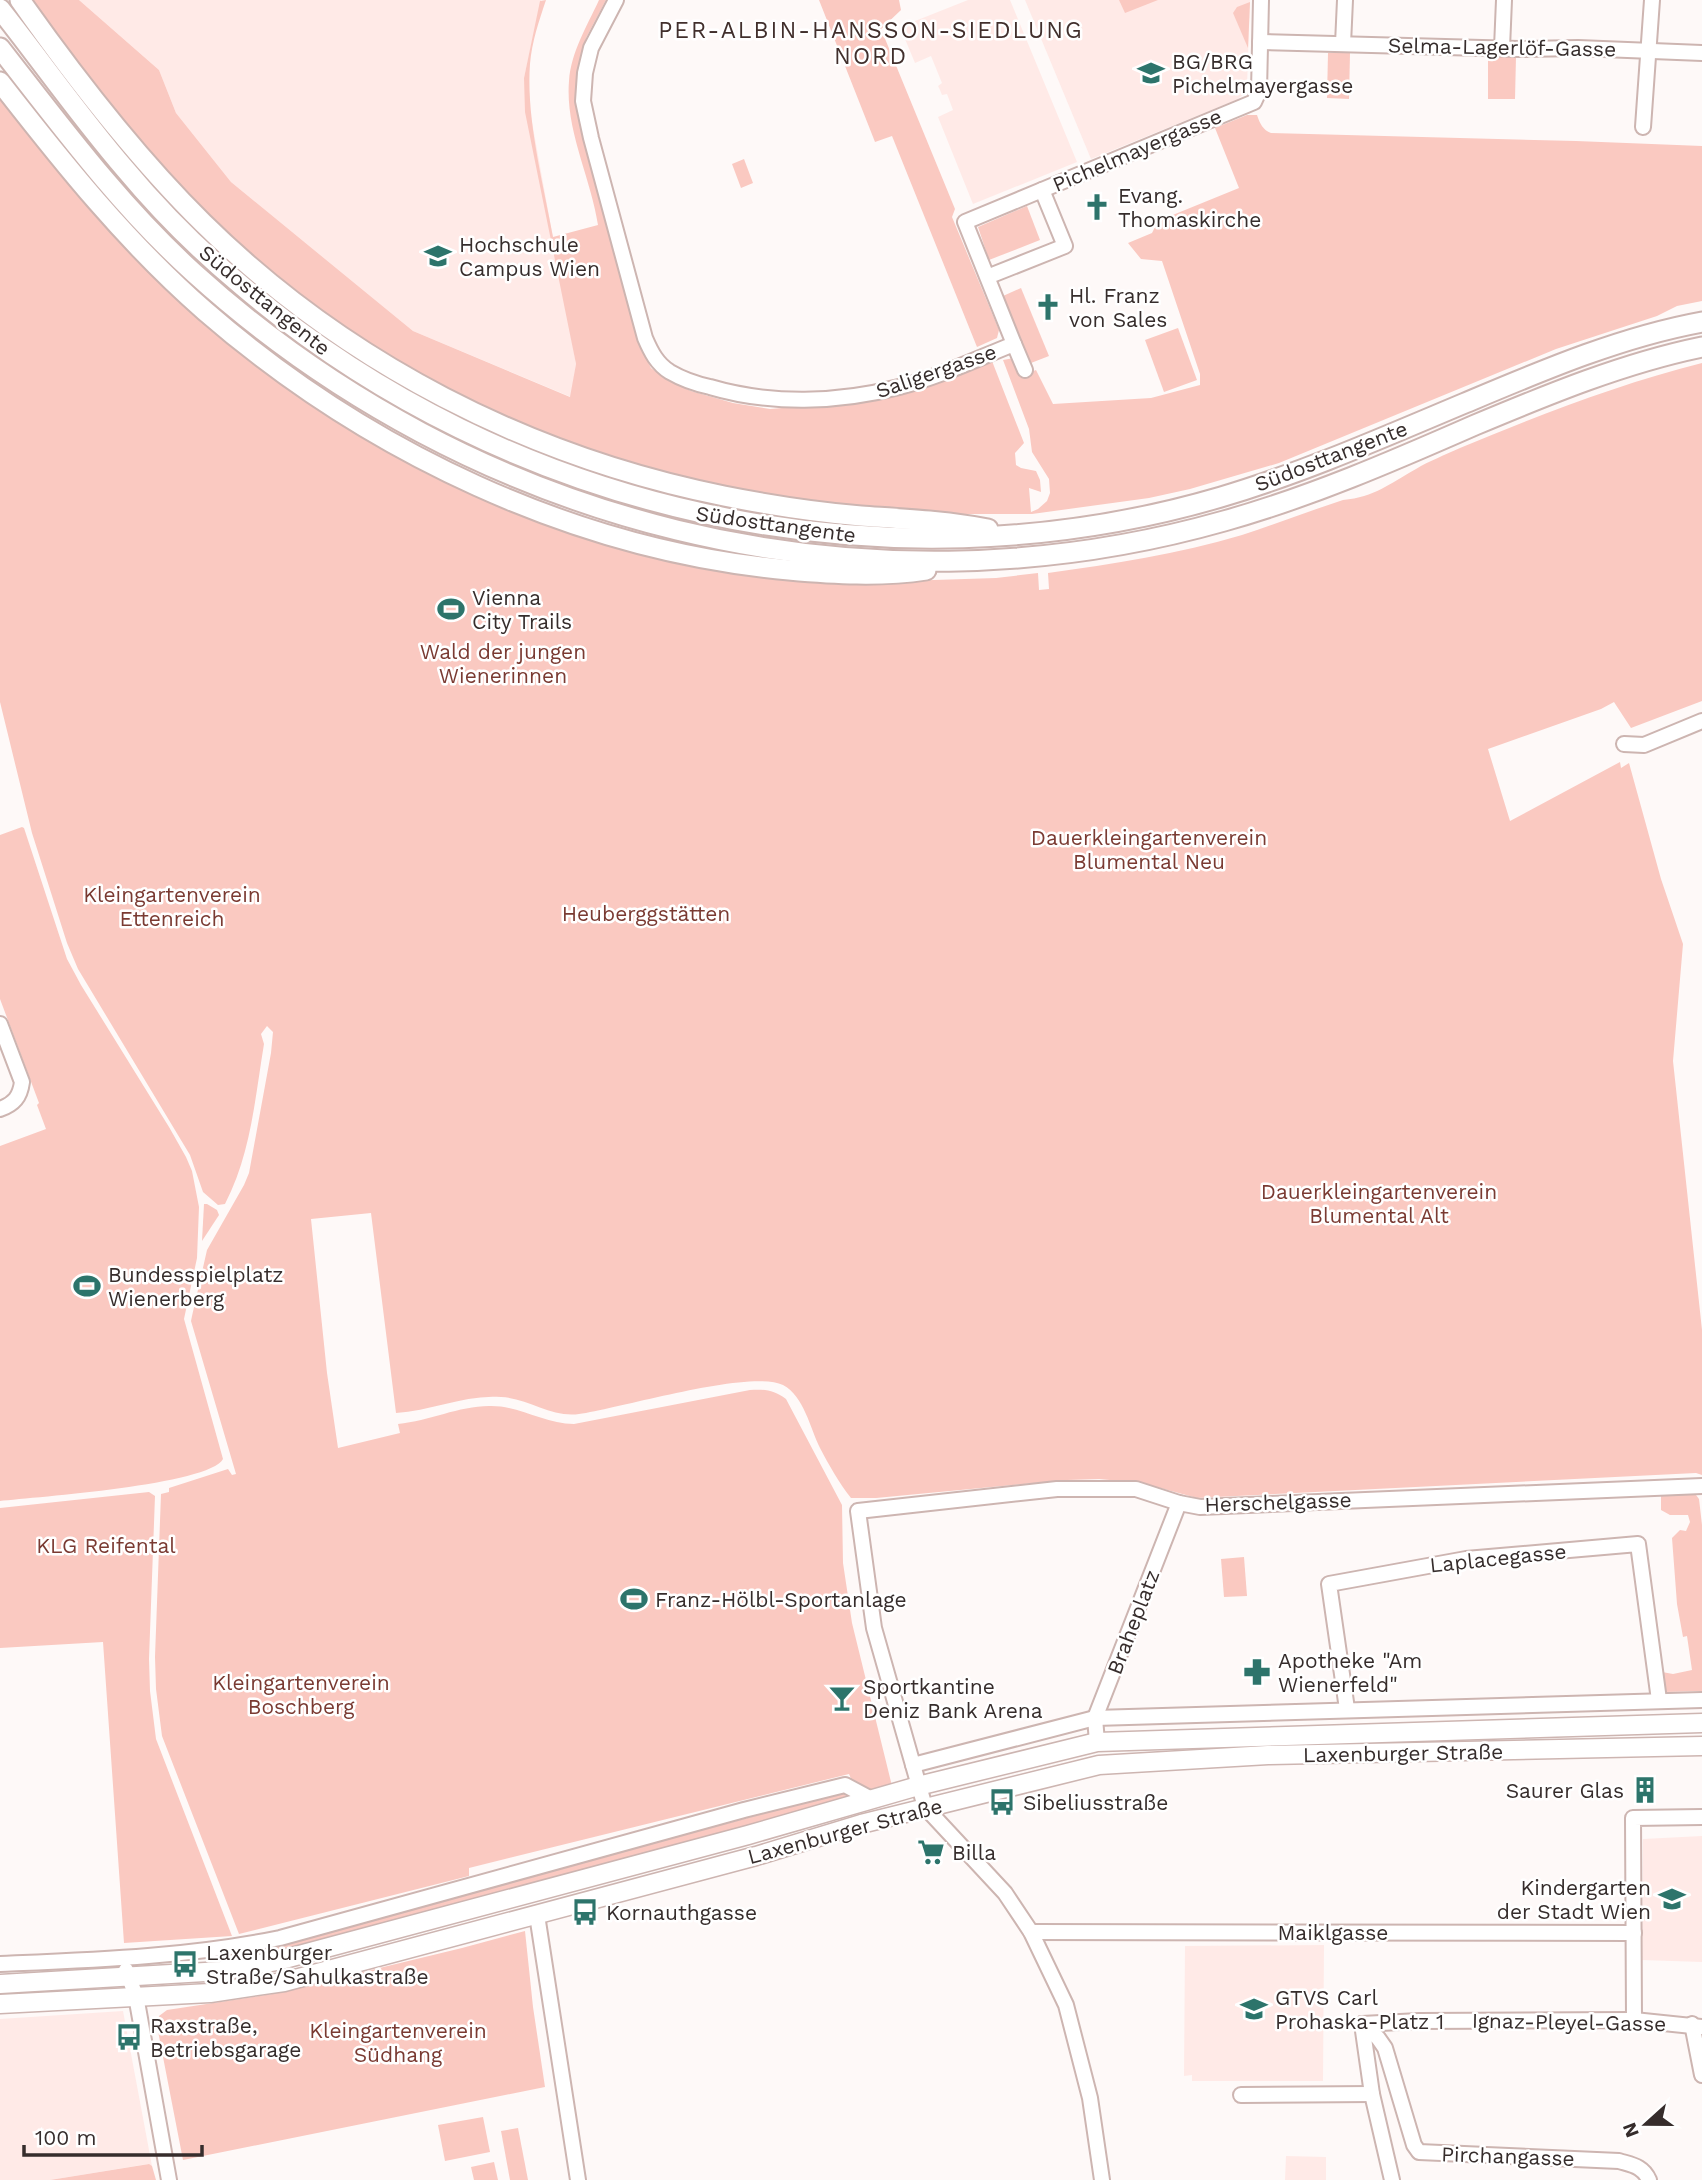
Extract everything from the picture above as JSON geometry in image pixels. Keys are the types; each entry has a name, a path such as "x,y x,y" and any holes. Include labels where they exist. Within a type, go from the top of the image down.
{"highway":[{"path":"20,0 123,135 203,223 289,298 341,336 438,395 489,421 544,444 597,463 676,485 762,504 959,524 1023,535"},
{"name":"Südosttangente","path":"0,9 125,169 198,246 240,284 314,342 436,417 527,460 630,496 723,519 788,530 848,536 932,538 1023,535 1137,518 1181,508 1318,464 1566,362 1651,334 1702,322"},
{"name":"Südosttangente","path":"0,48 106,182 143,223 193,272 263,331 341,387 428,438 512,477 638,520 720,540 843,557 928,561 990,560 1097,549 1141,541 1225,521 1328,487 1574,385 1654,359 1702,347"},
{"path":"0,82 107,214 156,266 205,311 313,393 413,453 469,481 527,506 644,545 747,565 819,573 895,574 990,560"}],"main road":[{"name":"Laxenburger Straße","path":"0,1984 125,1967 222,1971 277,1961 918,1786 1097,1742 1702,1723"},
{"name":"Laxenburger Straße","path":"0,2004 210,1993 284,1982 755,1856 860,1824 1099,1765 1268,1755 1702,1746"}],"street":[{"name":"Saligergasse","path":"616,0 591,48 583,101 645,338 659,363 670,372 695,383 724,391 771,400 805,400 857,396 899,387 1014,344"},
{"name":"Pichelmayergasse","path":"1042,190 1254,102 1259,91 1261,0"},
{"path":"1343,44 1345,0"},
{"path":"1502,48 1504,0"},
{"path":"1643,127 1653,0"},
{"name":"Selma-Lagerlöf-Gasse","path":"1260,42 1702,53"},
{"name":"Saligergasse","path":"1025,370 964,222 1042,190"},
{"path":"987,277 1065,246 1042,190"},
{"path":"1624,744 1644,745 1702,721"},
{"path":"0,1024 22,1082 14,1102 0,1109"},
{"name":"Herschelgasse","path":"913,1765 874,1628 858,1511 1057,1489 1136,1489 1200,1507 1702,1486"},
{"name":"Braheplatz","path":"1097,1742 1095,1718 1179,1503"},
{"name":"Laplacegasse","path":"1347,1709 1329,1584 1466,1559 1638,1544 1659,1700"},
{"name":"Laxenburger Straße","path":"913,1765 1095,1718 1702,1699"},
{"path":"913,1765 925,1807 1005,1893 1031,1932 1066,2004 1090,2098 1102,2180"},
{"path":"1634,2020 1633,1818 1702,1817"},
{"path":"537,1915 579,2180"},
{"name":"Maiklgasse","path":"1031,1932 1634,1933"},
{"name":"Laxenburger Straße","path":"0,1964 125,1967"},
{"path":"125,1967 136,1996 170,2180"},
{"name":"Ignaz-Pleyel-Gasse","path":"1362,2024 1419,2021 1634,2020 1697,2025"},
{"path":"1362,2024 1372,2094 1392,2180"},
{"name":"Pirchangasse","path":"1362,2024 1378,2038 1384,2048 1414,2146 1419,2152 1619,2161 1639,2167 1646,2173 1648,2180"},
{"path":"1697,2025 1702,2076"},
{"path":"1241,2095 1372,2094"}],"shaded area":[{"name":"Hochschule Campus Wien","path":"79,0 541,0 524,78 576,364 571,397 413,331 231,182 176,113 159,70"},
{"path":"968,0 1010,0 1077,162 973,204 938,117 953,110 947,94 942,95 938,86 942,83 931,56 915,63 900,27"},
{"name":"BG/BRG Pichelmayergasse","path":"1025,0 1250,0 1247,86 1243,95 1236,100 1091,159"},
{"name":"Kindergarten der Stadt Wien","path":"1702,1836 1702,1962 1642,1960 1643,1839"},
{"name":"GTVS Carl Prohaska-Platz 1","path":"1324,1945 1323,2081 1192,2081 1192,2075 1184,2076 1185,1946"},
{"path":"123,2011 152,2166 148,2164 50,2180 0,2180 0,2019"},
{"path":"1286,2156 1326,2157 1326,2180 1285,2180"}],"green space":[{"path":"28,0 79,0 159,70 176,113 231,182 413,331 570,397 576,364 525,112 524,78 540,1 546,0 532,47 529,85 536,150 553,237 598,225 571,118 569,81 576,49 585,29 599,0 606,0 586,38 578,71 577,108 641,347 651,368 669,381 691,391 733,403 770,409 878,400 909,393 992,361 1024,443 1015,453 1016,465 1036,471 1040,480 1041,492 1029,488 1031,512 1047,501 1050,493 1049,479 1032,452 1029,429 1003,360 1014,358 1021,376 1036,370 1053,404 1151,398 1200,385 1200,374 1162,261 1141,259 1128,243 1152,233 1158,221 1239,188 1215,128 1247,115 1257,115 1262,126 1271,133 1702,146 1702,301 1677,306 1657,316 1556,349 1279,463 1149,498 1032,514 948,514 739,496 560,443 472,405 373,348 292,291 216,225 149,155"},
{"path":"819,0 899,0 901,10 881,29 955,209 952,217 999,330 997,338 977,347 892,136 875,142"},
{"path":"1119,0 1158,0 1125,13"},
{"path":"1250,2 1248,48 1233,13 1237,7"},
{"path":"1328,53 1350,53 1349,99 1327,98"},
{"path":"1488,57 1516,57 1515,99 1488,99"},
{"path":"0,94 260,366 564,530 903,581 996,578 1038,573 1039,590 1049,589 1048,573 1194,548 1242,535 1343,500 1364,496 1421,466 1519,424 1610,390 1702,363 1702,701 1631,728 1614,702 1488,749 1510,821 1620,762 1621,768 1629,763 1661,879 1683,944 1673,1061 1702,1330 1702,1475 1696,1473 1197,1498 1142,1483 1099,1479 851,1498 823,1454 806,1413 796,1397 783,1385 766,1381 684,1391 579,1414 559,1413 501,1397 462,1400 396,1413 371,1213 311,1219 327,1373 338,1448 400,1433 398,1424 478,1407 500,1406 552,1421 574,1424 750,1390 769,1391 786,1399 842,1505 843,1563 852,1623 892,1786 874,1791 852,1781 849,1774 469,1868 469,1876 239,1934 162,1736 155,1657 161,1494 169,1492 169,1488 228,1469 232,1475 236,1474 191,1321 207,1250 249,1173 273,1032 267,1026 261,1034 264,1044 255,1105 241,1166 225,1204 218,1205 203,1192 190,1155 78,969 32,833 0,702"},
{"path":"744,159 753,183 741,188 732,164"},
{"path":"1027,206 1040,240 989,260 978,227"},
{"path":"1021,288 1049,356 1031,363 1003,296"},
{"path":"1178,328 1197,380 1164,392 1145,340"},
{"name":"Bundesspielplatz Wienerberg","path":"22,827 67,959 169,1127 192,1171 199,1207 197,1258 184,1319 223,1459 211,1468 156,1483 0,1501 0,1146 46,1129 0,999 0,835"},
{"path":"204,1204 217,1210 219,1215 202,1241"},
{"name":"KLG Reifental","path":"149,1492 155,1496 149,1659 156,1739 232,1936 124,1943 103,1642 0,1648 0,1508"},
{"path":"1689,1493 1699,1499 1702,1525 1702,1691 1665,1692 1662,1672 1673,1674 1692,1670 1687,1636 1683,1637 1677,1604 1672,1538 1680,1530 1686,1531 1690,1522 1688,1515 1670,1515 1661,1510 1661,1495"},
{"path":"1244,1557 1247,1596 1224,1597 1221,1559"},
{"path":"844,1792 845,1799 276,1952 216,1962 215,1955 275,1945"},
{"name":"Kleingartenverein Südhang","path":"525,1931 545,2087 183,2160 157,2026 159,2016 167,2010 272,1994"},
{"path":"483,2117 490,2152 445,2161 438,2125"},
{"path":"518,2128 528,2180 510,2180 501,2131"},
{"path":"494,2162 498,2180 474,2180 471,2167"},
{"path":"149,2164 156,2180 50,2180"}],"place":[{"name":"BG/BRG Pichelmayergasse","path":"1151,73"},
{"name":"Evang. Thomaskirche","path":"1097,207"},
{"name":"Hochschule Campus Wien","path":"438,256"},
{"name":"Hl. Franz von Sales","path":"1048,307"},
{"name":"Vienna City Trails","path":"451,609"},
{"name":"Bundesspielplatz Wienerberg","path":"87,1286"},
{"name":"Franz-Hölbl-Sportanlage","path":"634,1599"},
{"name":"Apotheke \"Am Wienerfeld\"","path":"1257,1672"},
{"name":"Sportkantine Deniz Bank Arena","path":"842,1698"},
{"name":"Saurer Glas","path":"1645,1790"},
{"name":"Sibeliusstraße","path":"1002,1802"},
{"name":"Billa","path":"931,1852"},
{"name":"Kindergarten der Stadt Wien","path":"1672,1899"},
{"name":"Kornauthgasse","path":"585,1912"},
{"name":"Laxenburger Straße/Sahulkastraße","path":"185,1964"},
{"name":"GTVS Carl Prohaska-Platz 1","path":"1254,2009"},
{"name":"Raxstraße, Betriebsgarage","path":"129,2037"}],"district":[{"name":"PER-ALBIN-HANSSON-SIEDLUNG NORD","path":"871,43"}],"park label":[{"name":"Wald der jungen Wienerinnen","path":"503,663"},
{"name":"Dauerkleingartenverein Blumental Neu","path":"1149,849"},
{"name":"Kleingartenverein Ettenreich","path":"172,906"},
{"name":"Heuberggstätten","path":"646,913"},
{"name":"Dauerkleingartenverein Blumental Alt","path":"1379,1203"},
{"name":"Kleingartenverein Boschberg","path":"301,1694"}]}
